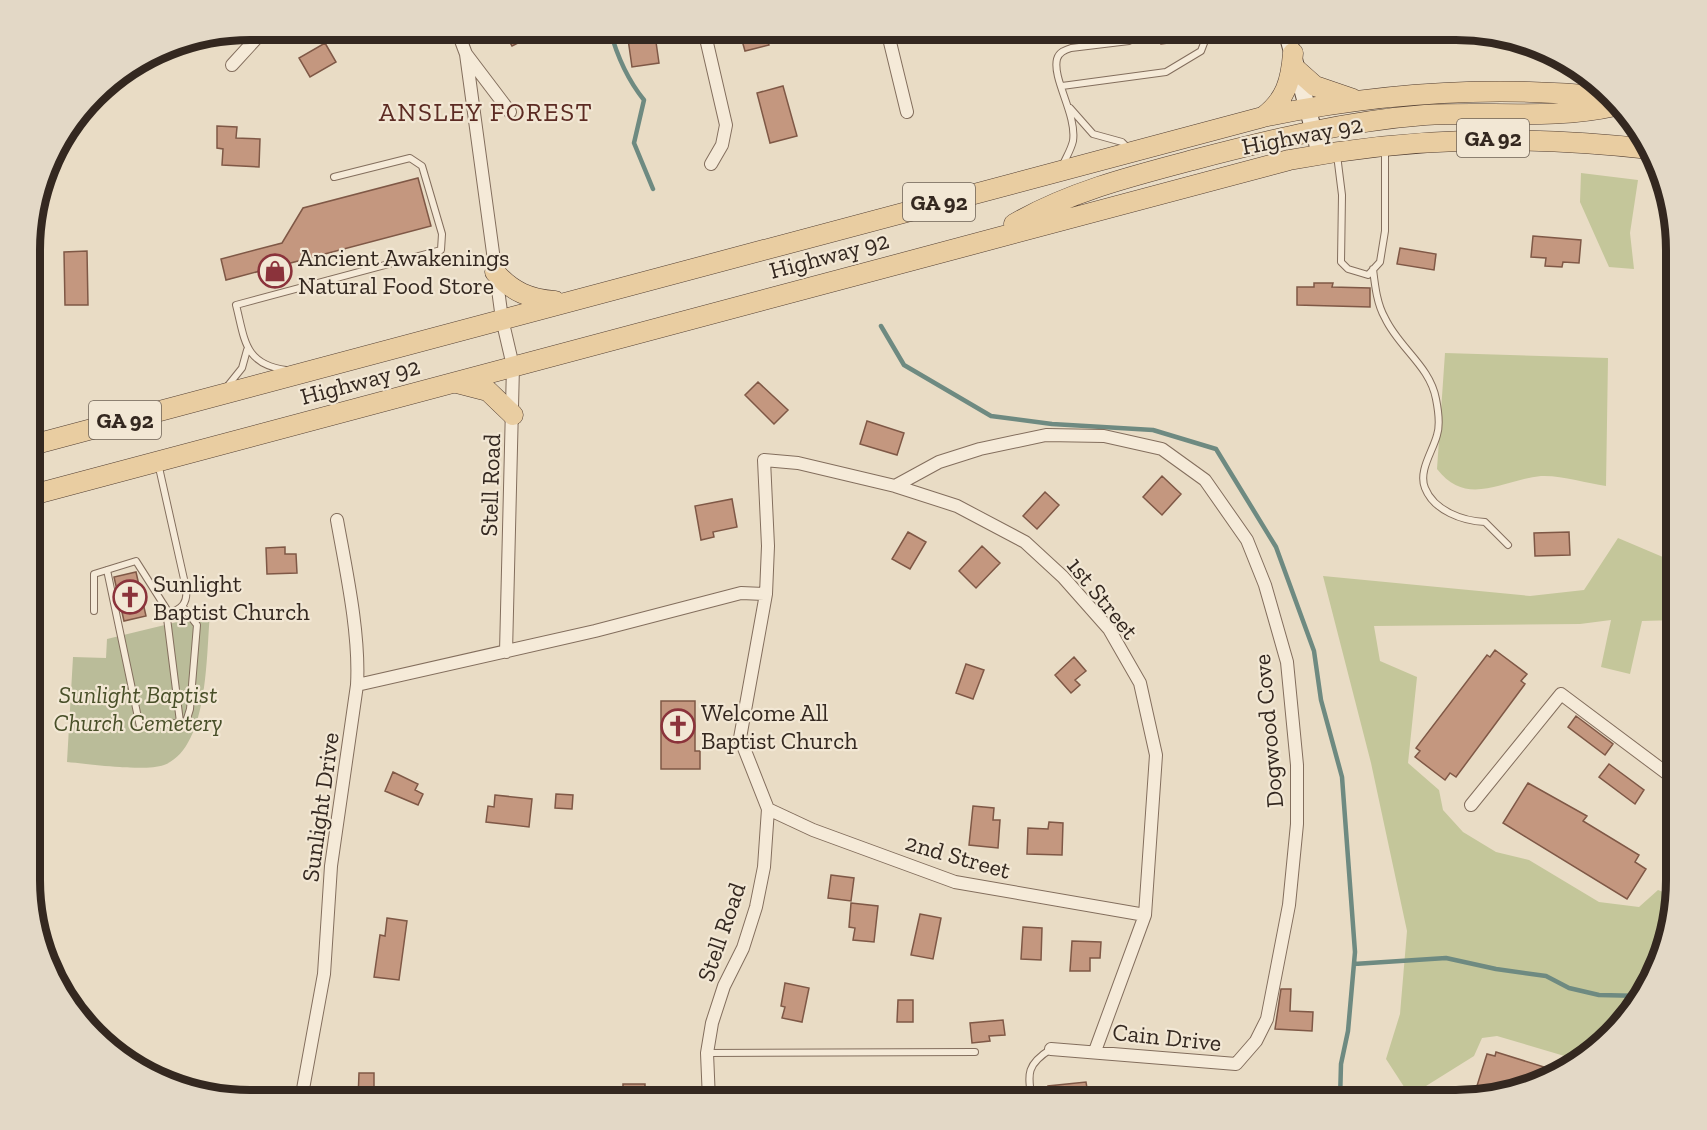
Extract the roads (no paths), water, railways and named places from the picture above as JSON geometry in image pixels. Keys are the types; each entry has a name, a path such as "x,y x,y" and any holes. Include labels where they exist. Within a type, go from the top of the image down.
{"main road":[{"path":"1295,61 1315,86 1359,100"},
{"path":"1263,117 1280,102 1295,61"},
{"name":"Highway 92","path":"40,443 1263,117 1359,100 1473,91 1546,92 1598,96"},
{"path":"993,238 1041,209 1090,189 1314,130 1405,117 1545,113 1609,107"},
{"path":"1588,143 1633,137"},
{"name":"Highway 92","path":"40,493 1242,172 1328,153 1385,145 1502,138 1640,148"},
{"path":"495,272 508,286 530,297 570,301"},
{"path":"451,383 469,385 488,391 513,415"}],"street":[{"path":"890,40 908,112"},
{"path":"1290,40 1314,130 1328,153"},
{"path":"232,65 254,41"},
{"path":"461,41 466,54 510,112"},
{"path":"706,41 726,125 722,145 711,164"},
{"name":"Stell Road","path":"466,54 502,319 513,366 506,652"},
{"name":"Dogwood Cove","path":"895,486 939,462 980,449 1046,435 1104,436 1162,449 1197,474 1205,480 1247,540 1265,585 1287,662 1297,765 1297,824 1289,905 1267,1019 1256,1041 1236,1064"},
{"name":"Stell Road","path":"709,1090 707,1053 712,1023 724,986 743,948 756,907 764,867 768,808 741,738 766,594 768,546 764,460"},
{"name":"1st Street","path":"764,460 798,463 895,486 957,506 1025,542 1064,578 1098,617 1140,683 1156,755 1145,915 1095,1051"},
{"name":"Sunlight Drive","path":"303,1090 324,974 331,866 357,685 350,602 337,519"},
{"path":"357,685 506,652 741,593 766,594"},
{"path":"1471,805 1561,694 1666,773"},
{"name":"2nd Street","path":"768,808 813,830 955,882 1145,915"},
{"path":"1051,1049 1095,1051"},
{"name":"Cain Drive","path":"1095,1051 1236,1064"}],"lane":[{"path":"1062,169 1073,140 1070,107 1062,86 1057,58 1062,51 1129,40"},
{"path":"1062,86 1166,72 1202,51 1206,40"},
{"path":"1070,107 1093,134 1122,142 1131,151"},
{"path":"1328,153 1342,195 1341,262 1348,269 1368,274 1380,262 1385,231 1385,145"},
{"path":"307,371 270,367 254,358 247,350 236,305 441,250 442,234 422,166 410,158 333,177"},
{"path":"1373,269 1384,318 1401,344 1426,372 1436,398 1438,433 1425,465 1424,487 1436,505 1468,521 1485,522 1508,545"},
{"path":"219,395 242,368 247,350"},
{"path":"158,461 187,596 183,607 169,613 167,618 180,722"},
{"path":"94,611 94,574 135,561 169,613"},
{"path":"107,570 140,727 186,722 190,709 197,625 183,607"},
{"path":"1031,1089 1030,1070 1036,1058 1051,1049"},
{"path":"707,1053 975,1052"}],"waterway":[{"path":"613,41 623,67 644,100 634,143 653,189"},
{"path":"881,326 904,365 991,416 1052,424 1153,430 1216,449 1276,547 1314,651 1321,700 1342,777 1355,952 1348,1031 1341,1064 1340,1089"},
{"path":"1354,964 1446,958 1496,969 1546,976 1569,988 1599,995 1631,996"}],"place":[{"name":"Ancient Awakenings Natural Food Store","path":"275,271"},
{"name":"Sunlight Baptist Church","path":"130,597"},
{"name":"Welcome All Baptist Church","path":"678,726"}],"district":[{"name":"ANSLEY FOREST","path":"486,112"}],"park label":[{"name":"Sunlight Baptist Church Cemetery","path":"138,708"}]}
